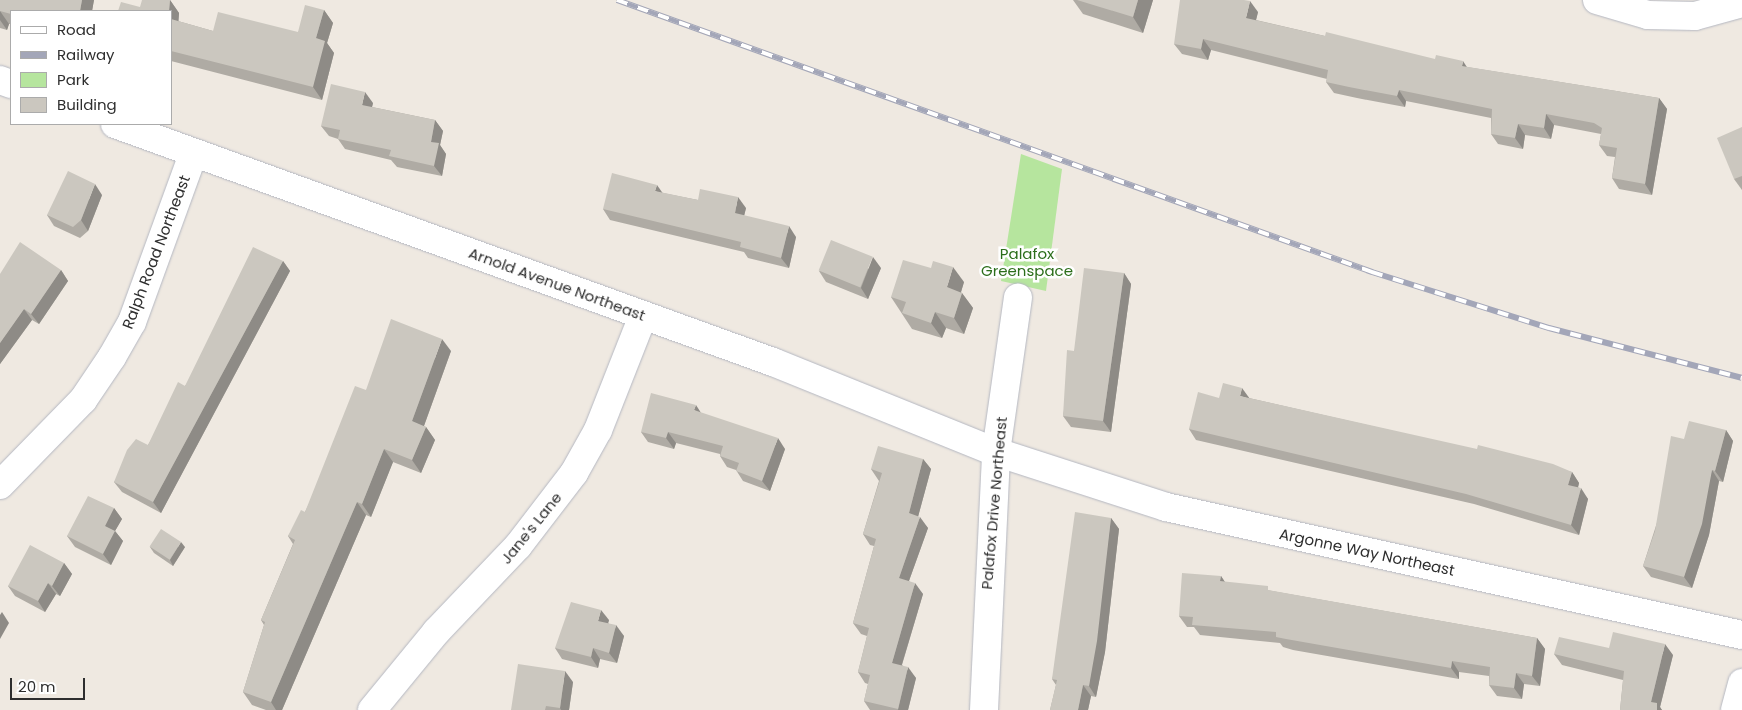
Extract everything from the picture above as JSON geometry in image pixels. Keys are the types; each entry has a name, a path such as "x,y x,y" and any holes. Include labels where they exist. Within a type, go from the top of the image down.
{"street":[{"path":"1597,0 1648,14 1694,16 1742,3"},
{"name":"Arnold Avenue Northeast","path":"118,125 193,154 773,362 996,452"},
{"name":"Ralph Road Northeast","path":"0,485 77,406 112,357 132,322 193,154"},
{"name":"Palafox Drive Northeast","path":"984,710 996,452 1018,298"},
{"name":"Jane's Lane","path":"372,710 436,632 518,546 574,473 598,430 643,316"},
{"name":"Argonne Way Northeast","path":"996,452 1166,507 1742,635"},
{"path":"1735,710 1742,683"}],"green space":[{"name":"Palafox Greenspace","path":"1021,154 1062,169 1046,291 1001,281"}],"building":[{"path":"0,0 82,0 80,10 10,10 10,14 0,11"},
{"path":"142,0 170,0 169,10 118,10 121,2 140,7"},
{"path":"1077,0 1138,0 1133,17"},
{"path":"1180,0 1250,1 1246,18 1325,36 1326,32 1435,59 1436,55 1463,61 1462,66 1659,98 1645,184 1612,178 1617,148 1599,145 1602,128 1594,123 1546,114 1544,128 1518,124 1515,138 1491,134 1492,109 1399,90 1397,96 1326,82 1328,70 1203,39 1201,49 1174,44"},
{"path":"305,5 324,10 316,38 325,41 313,87 172,51 172,19 213,31 218,12 298,32"},
{"path":"331,84 365,92 362,105 435,120 431,142 439,143 434,166 389,156 391,150 338,139 340,130 321,126"},
{"path":"1742,127 1742,176 1734,179 1717,138"},
{"path":"68,171 95,184 81,220 73,227 47,215"},
{"path":"612,173 657,185 655,191 698,200 700,189 738,197 735,213 789,226 781,258 740,247 741,242 603,209"},
{"path":"831,240 873,257 860,287 819,271"},
{"path":"20,242 61,270 31,314 24,309 0,343 0,274"},
{"path":"253,247 283,261 153,502 114,482 127,450 136,439 148,445 178,382 185,386"},
{"path":"903,260 931,268 933,261 953,267 947,287 962,293 954,318 935,312 931,323 902,313 906,302 891,297"},
{"path":"1084,268 1124,273 1103,421 1063,416 1067,350 1074,351"},
{"path":"391,319 442,339 412,421 426,427 412,460 384,449 362,504 357,502 271,702 243,692 265,622 261,620 295,540 288,536 301,510 305,512 355,386 366,390"},
{"path":"1223,383 1242,388 1240,396 1477,449 1478,445 1553,464 1572,472 1568,485 1581,488 1571,525 1466,494 1189,429 1198,392 1219,398"},
{"path":"651,393 696,405 694,410 778,438 762,481 736,471 739,463 720,456 723,446 668,432 666,438 641,432"},
{"path":"1689,421 1726,430 1715,471 1712,470 1702,524 1684,577 1643,566 1655,531 1671,436 1684,439"},
{"path":"878,446 923,459 909,513 920,517 899,578 915,583 892,663 908,667 898,709 864,701 870,675 858,672 869,628 853,623 876,539 863,534 882,473 871,469"},
{"path":"88,496 114,508 105,526 115,531 103,554 67,536"},
{"path":"1075,512 1111,518 1097,641 1089,686 1083,685 1078,710 1050,710 1057,680 1052,679"},
{"path":"161,529 181,542 170,560 150,547"},
{"path":"30,545 64,563 52,586 48,583 38,601 8,586"},
{"path":"1182,573 1221,576 1220,581 1268,586 1268,590 1537,638 1532,676 1516,673 1514,688 1489,685 1490,667 1452,661 1451,668 1276,637 1276,632 1192,625 1193,617 1179,616"},
{"path":"571,602 601,610 598,621 616,625 609,653 593,648 591,657 555,648"},
{"path":"1613,632 1665,644 1651,702 1657,703 1657,710 1620,710 1624,671 1554,654 1559,637 1609,648"},
{"path":"518,664 565,671 560,708 546,706 545,710 511,710"}],"railway":[{"path":"617,0 1372,272 1549,328 1742,378"}]}
